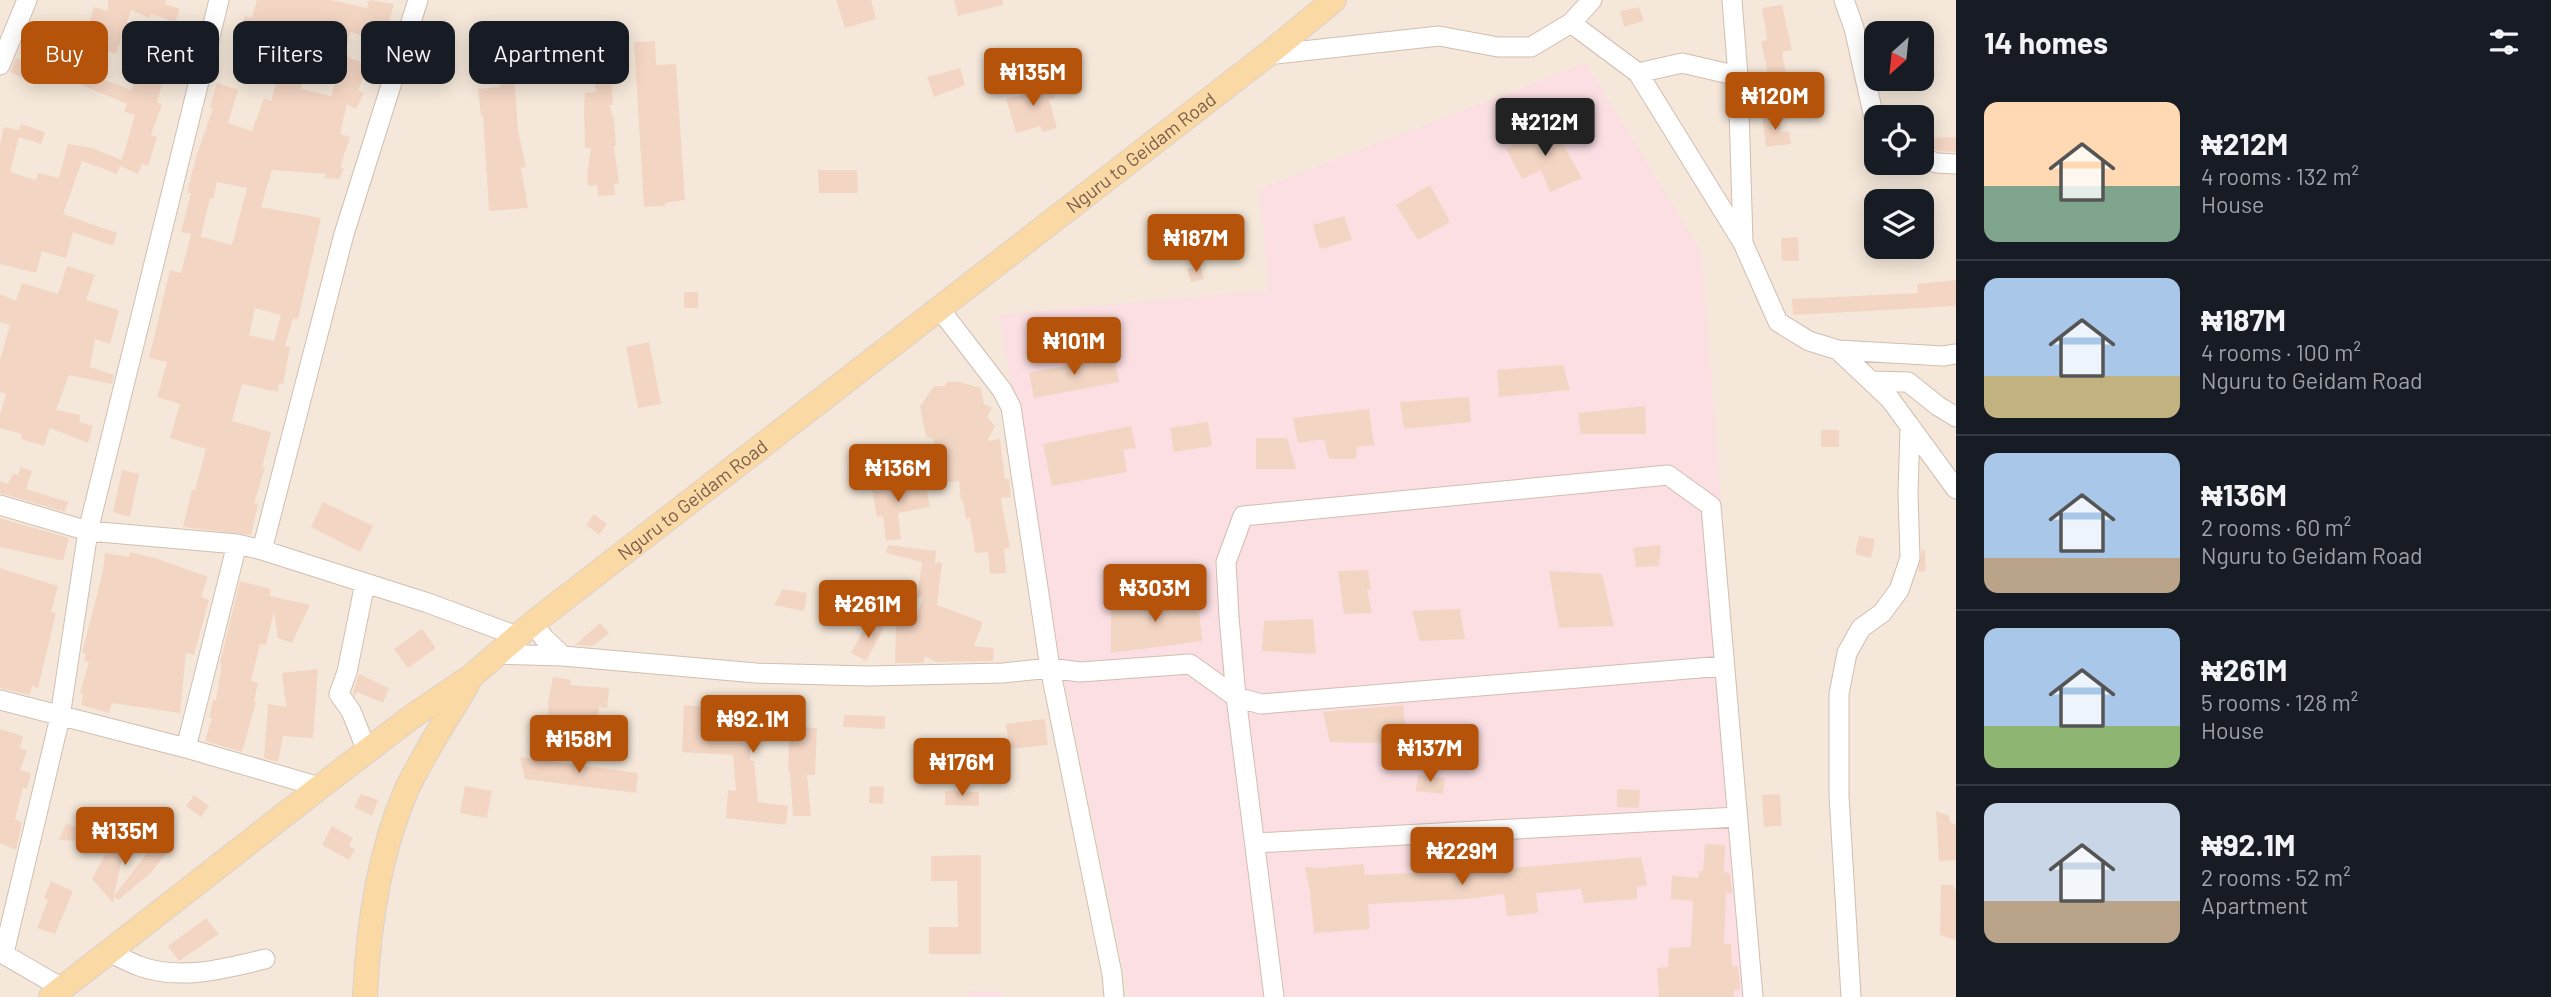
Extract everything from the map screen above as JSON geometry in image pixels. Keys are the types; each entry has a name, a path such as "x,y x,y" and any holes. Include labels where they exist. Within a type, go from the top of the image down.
{"main road":[{"name":"Nguru to Geidam Road","path":"56,993 367,751 472,676 525,630 1267,55 1326,3"},
{"path":"365,997 367,947 374,901 389,838 407,790 472,676"}],"street":[{"path":"0,65 27,0"},
{"path":"56,993 2,953 60,717 88,531 219,0"},
{"path":"262,550 344,234 418,0"},
{"path":"1267,55 1439,36 1498,47 1531,47 1572,23 1592,0"},
{"path":"1732,0 1738,76 1743,243"},
{"path":"1844,0 1854,28 1871,105"},
{"path":"1572,23 1638,74 1743,243 1778,322 1810,341 1838,350 1943,356 1956,354"},
{"path":"1638,74 1682,63 1738,76"},
{"path":"1934,162 1956,164"},
{"path":"939,308 995,381 1011,407 1049,668 1112,974 1114,997"},
{"path":"1838,350 1890,399 1956,489"},
{"path":"1871,381 1908,382 1956,417"},
{"path":"1851,997 1839,796 1839,694 1847,653 1861,628 1882,613 1899,590 1910,558 1910,426"},
{"path":"1273,997 1237,697 1226,562 1243,516 1668,475 1711,506 1753,997"},
{"path":"0,505 88,531 237,544 262,550 525,630 544,638 563,656"},
{"path":"186,748 237,544"},
{"path":"365,583 347,672 339,694 351,710 367,751"},
{"path":"495,654 563,656 756,673 868,676 1003,673 1049,668 1080,672 1190,664 1237,697 1261,704 1724,666"},
{"path":"0,700 186,748 320,787"},
{"path":"1255,843 1737,817"},
{"path":"108,952 141,967 174,973 215,971 265,959"}],"shaded area":[{"path":"0,0 1956,0 1956,997 0,997"},
{"path":"1586,63 1701,251 1762,997 1129,997 1063,675 999,315 1269,290 1259,189"},
{"path":"968,991 1002,992 1002,997 968,997"}],"building":[{"path":"108,0 167,0 165,4 180,9 175,21 151,14 149,18 131,10 127,21 122,21 122,36 116,54 108,51 108,21 90,21 94,7 108,11"},
{"path":"257,0 330,0 367,8 369,0 394,4 389,21 361,21 361,35 350,32 347,46 347,21 243,21 245,16 252,18"},
{"path":"836,0 871,0 876,19 845,28"},
{"path":"954,0 1003,0 1003,5 958,16"},
{"path":"1782,5 1792,50 1782,52 1788,86 1771,88 1761,42 1767,40 1762,8"},
{"path":"1639,7 1644,21 1624,27 1620,11"},
{"path":"655,41 656,65 676,64 685,200 665,203 665,206 644,207 634,42"},
{"path":"347,57 361,62 361,83 358,90 364,93 356,109 347,104 340,134 350,137 340,167 344,169 339,179 324,178 326,174 272,170 261,207 321,218 298,319 293,318 285,346 290,347 283,384 279,383 278,392 242,384 232,421 271,432 262,467 265,468 254,503 258,504 251,535 183,527 206,449 170,438 180,404 157,397 167,362 149,358 170,270 181,273 191,234 181,232 191,193 187,193 213,108 210,107 217,84 238,90 228,123 252,131 264,98 271,101 276,84 302,84 301,89 331,96 335,84 347,84","holes":["217,182 247,188 232,245 191,234 201,236 210,198 213,199","255,308 281,315 274,341 249,335"]},
{"path":"16,58 21,60 21,77 10,72"},
{"path":"960,68 965,85 934,97 927,77"},
{"path":"1050,79 1055,98 1049,99 1057,128 1042,132 1040,126 1016,133 1006,99 1026,94 1026,86"},
{"path":"108,81 131,90 134,84 162,84 157,102 162,104 151,135 157,137 148,166 142,164 138,174 120,166 135,115 124,112 127,104 82,85 108,84"},
{"path":"500,84 515,84 518,130 526,167 521,168 528,208 489,211 483,115 481,116 478,89 500,87"},
{"path":"595,84 612,84 613,105 609,105 614,120 619,183 614,184 615,195 598,196 597,185 588,186 591,148 585,148 585,93 596,92"},
{"path":"1779,114 1781,132 1789,131 1791,144 1766,147 1762,115"},
{"path":"1551,123 1582,178 1550,192 1541,170 1522,179 1506,149"},
{"path":"21,124 45,132 41,144 19,137 10,172 36,180 38,173 59,178 68,144 92,148 122,160 117,174 82,161 63,214 117,233 113,246 73,232 66,258 42,251 36,273 0,264 0,145 4,127 19,130"},
{"path":"1956,137 1956,152 1934,149 1934,138"},
{"path":"818,170 857,170 858,193 819,193"},
{"path":"1430,185 1450,222 1418,240 1396,205"},
{"path":"1344,216 1352,240 1320,249 1313,225"},
{"path":"1798,237 1799,261 1782,261 1781,238"},
{"path":"67,266 95,275 86,300 119,310 110,344 95,339 90,367 114,375 112,384 69,375 56,410 80,415 79,422 93,426 88,443 50,428 44,446 21,439 22,434 0,428 0,414 6,394 0,392 0,360 10,325 0,322 0,294 16,301 22,283 58,294"},
{"path":"1200,266 1204,279 1191,282 1187,269"},
{"path":"1956,280 1956,306 1793,315 1792,299 1918,293 1917,284"},
{"path":"684,292 698,292 698,308 684,308"},
{"path":"649,342 661,404 638,408 626,347"},
{"path":"1114,356 1119,382 1034,398 1029,373"},
{"path":"1563,365 1570,390 1499,397 1497,370"},
{"path":"947,382 960,382 981,388 984,404 992,408 987,417 995,426 987,441 1000,439 1005,479 1009,479 1011,497 1001,498 1010,548 1004,549 1006,573 990,574 988,552 975,553 970,518 966,519 959,481 940,483 934,439 926,437 920,406 934,386 945,386"},
{"path":"1469,397 1471,422 1404,429 1400,402"},
{"path":"1645,406 1646,434 1581,434 1578,413"},
{"path":"1369,409 1374,445 1357,447 1356,459 1329,459 1324,439 1298,443 1293,418"},
{"path":"1208,422 1212,446 1174,452 1170,428"},
{"path":"1131,426 1136,448 1123,450 1127,472 1052,486 1043,444"},
{"path":"1821,430 1839,430 1839,447 1821,447"},
{"path":"1256,438 1287,438 1296,469 1256,469"},
{"path":"21,467 32,471 26,489 68,502 65,512 0,493 0,481 8,484 13,473 17,475"},
{"path":"122,470 139,474 130,517 113,512"},
{"path":"882,473 892,488 925,482 930,507 898,513 901,539 886,541 883,516 877,517 872,490 880,491"},
{"path":"323,502 373,526 360,552 311,527"},
{"path":"594,514 607,524 599,535 586,525"},
{"path":"0,518 69,538 63,561 0,547"},
{"path":"1859,536 1875,539 1871,558 1855,554"},
{"path":"888,545 936,551 935,567 937,562 942,563 937,605 983,622 974,646 994,648 993,661 937,662 924,656 924,663 895,663 896,625 913,626 923,597 917,597 922,562 886,553"},
{"path":"1661,545 1659,566 1636,567 1633,548"},
{"path":"1922,550 1925,550 1926,571 1918,572"},
{"path":"130,552 208,577 201,597 209,600 194,655 186,653 180,713 112,703 109,713 81,705 83,694 80,693 89,662 84,661 86,654 82,653 105,553 129,557"},
{"path":"0,568 58,586 51,612 56,613 38,688 32,686 30,695 0,688"},
{"path":"1368,570 1371,590 1367,590 1372,613 1344,614 1338,571"},
{"path":"1549,571 1602,574 1614,626 1559,628"},
{"path":"240,581 271,589 270,596 310,605 292,643 278,638 274,611 266,645 260,644 251,681 258,683 256,702 242,752 205,741"},
{"path":"824,588 863,598 860,610 821,601"},
{"path":"783,589 807,593 804,611 774,605"},
{"path":"1198,597 1202,641 1111,653 1111,606"},
{"path":"1460,609 1465,639 1420,641 1412,611"},
{"path":"1313,619 1316,654 1262,651 1264,621"},
{"path":"600,623 609,633 593,646 575,645"},
{"path":"867,623 886,624 866,661 851,653"},
{"path":"422,629 436,648 408,668 394,649"},
{"path":"318,669 313,738 283,736 278,762 264,758 268,704 286,707 282,673"},
{"path":"359,674 389,688 383,703 357,692 355,696 353,692"},
{"path":"553,677 571,680 570,685 609,688 607,708 599,707 595,741 549,732 548,702"},
{"path":"769,701 792,708 786,726 817,728 815,775 807,775 811,816 793,816 788,771 789,741 752,730 750,761 754,761 758,802 788,806 786,825 726,818 728,790 736,791 733,755 682,752 684,705 765,712"},
{"path":"1403,705 1407,744 1330,742 1323,712"},
{"path":"844,715 885,716 885,729 843,727"},
{"path":"1045,719 1048,745 1009,749 1006,724"},
{"path":"0,729 23,736 20,748 27,751 20,770 31,773 27,789 23,788 15,819 22,823 16,850 0,843"},
{"path":"520,757 638,773 636,793 525,779"},
{"path":"1418,775 1445,778 1443,794 1416,791"},
{"path":"465,786 492,791 487,818 460,813"},
{"path":"870,786 884,787 883,804 869,803"},
{"path":"1617,789 1640,790 1639,808 1617,807"},
{"path":"945,791 979,792 979,806 945,805"},
{"path":"361,794 378,800 372,816 354,807"},
{"path":"1780,794 1782,826 1764,827 1762,795"},
{"path":"194,795 209,806 201,817 186,806"},
{"path":"1936,811 1949,816 1950,822 1956,825 1956,860 1939,861"},
{"path":"66,823 82,830 78,841 59,840"},
{"path":"332,826 353,838 349,846 355,849 349,860 322,845"},
{"path":"110,834 126,838 114,896 158,839 170,848 150,874 118,900 114,897 113,903 92,879 107,851"},
{"path":"1705,844 1725,845 1724,872 1730,873 1732,893 1726,893 1724,944 1731,944 1732,966 1738,966 1740,990 1734,990 1734,997 1659,997 1657,968 1668,967 1669,948 1691,947 1693,901 1671,899 1672,876 1699,878 1699,871 1703,871"},
{"path":"1438,849 1440,874 1641,857 1647,885 1637,887 1637,899 1584,903 1581,889 1536,893 1538,913 1507,916 1504,894 1466,899 1368,904 1370,929 1314,933 1305,867 1363,864 1365,875 1413,873 1412,850"},
{"path":"981,855 981,954 929,954 929,927 958,927 957,881 931,881 931,856"},
{"path":"51,881 73,891 55,934 37,928 48,900 44,898"},
{"path":"1941,885 1952,885 1956,890 1956,940 1940,935"},
{"path":"206,918 219,934 179,961 168,946"}]}
